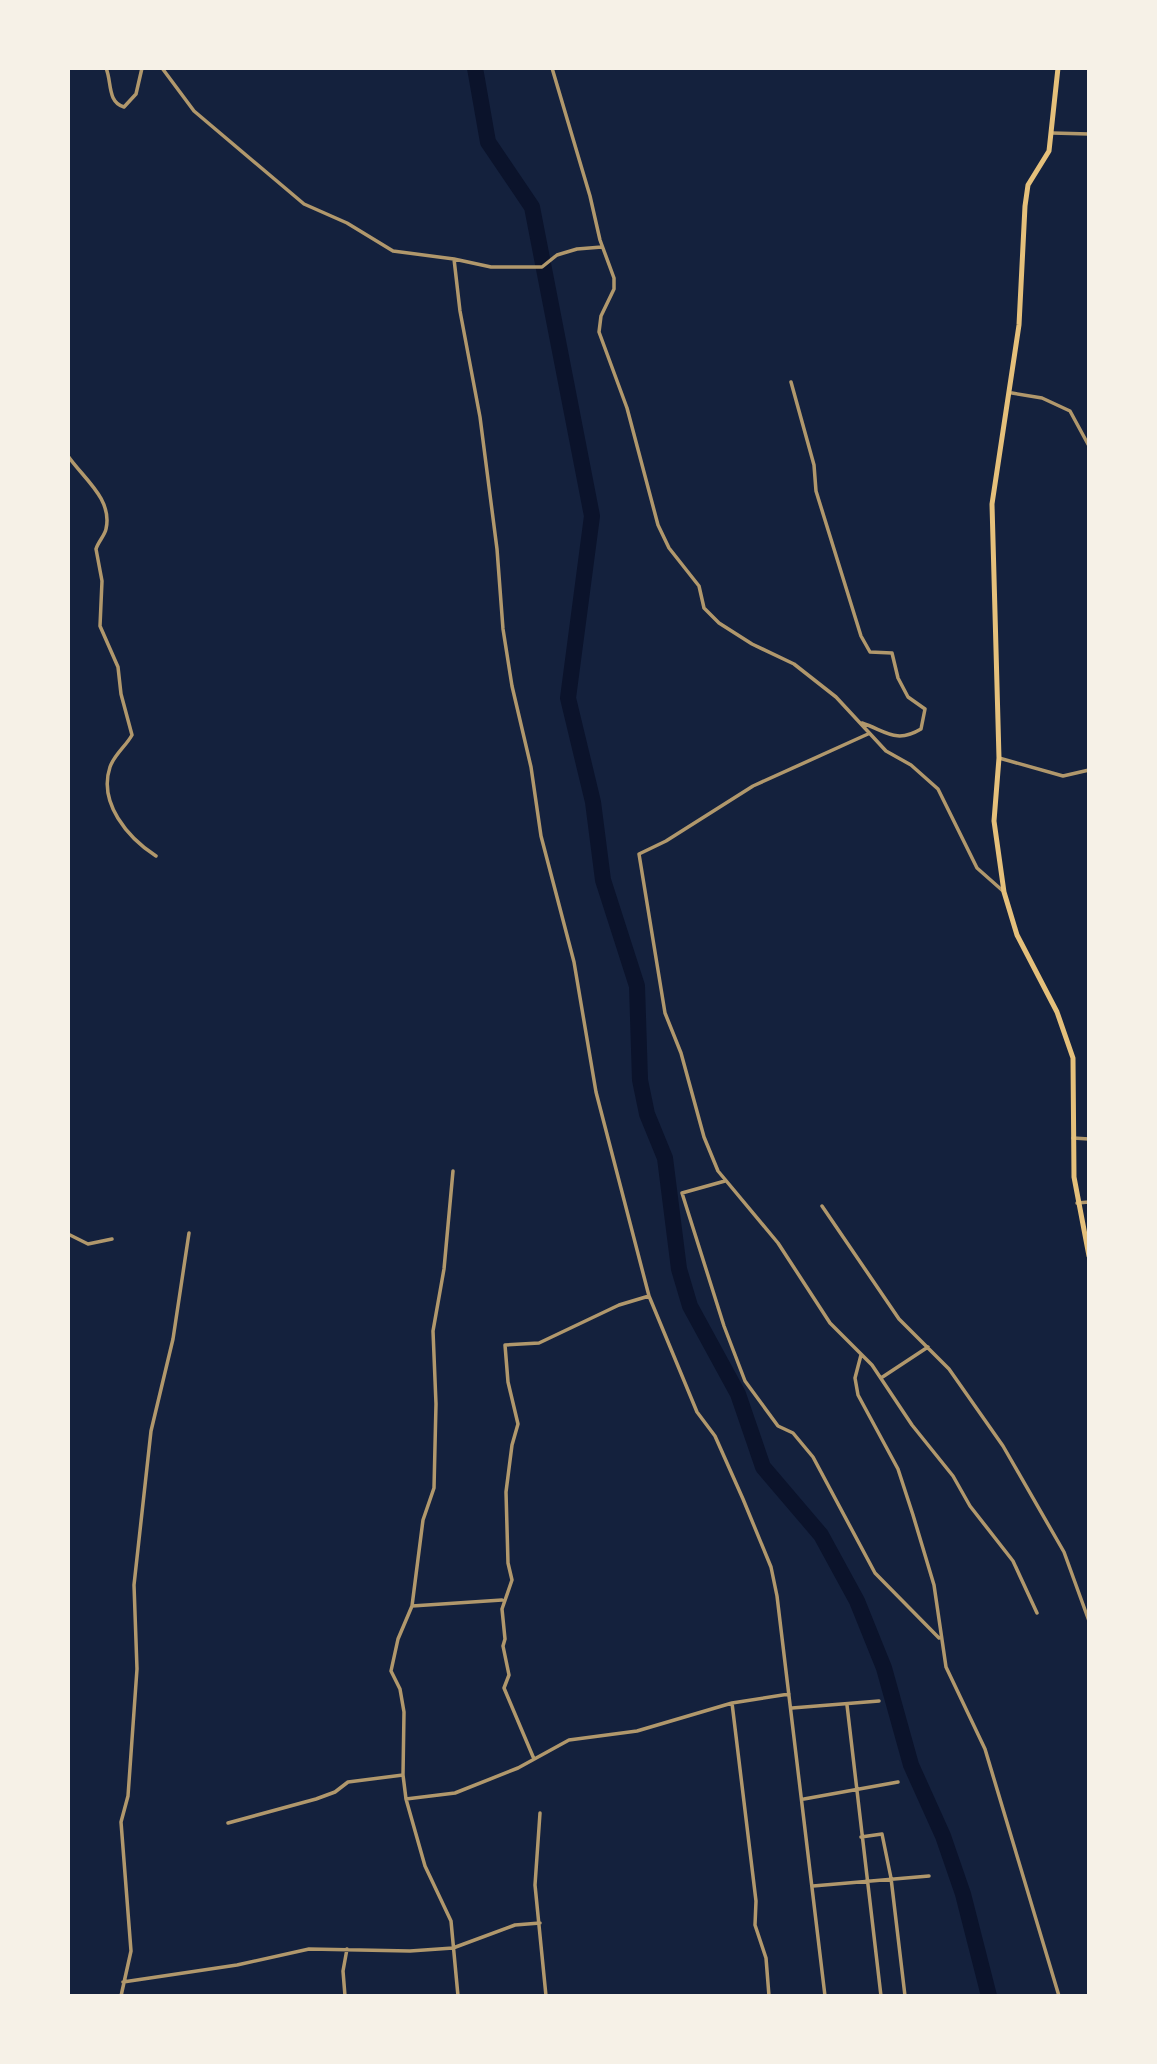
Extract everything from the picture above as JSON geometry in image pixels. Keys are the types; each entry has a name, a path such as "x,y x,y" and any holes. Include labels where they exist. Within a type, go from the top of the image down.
{"main road":[{"path":"1058,68 1049,150 1028,186 1012,393 992,504 999,758 994,821 1004,892 1017,934 1058,1012 1073,1058 1072,1138 1076,1203 1089,1256"}],"street":[{"path":"106,68 112,96 117,104 124,107 136,94 142,68"},
{"path":"162,68 194,111 304,204 347,223 393,251 491,267 542,268 557,256 577,248 602,247"},
{"path":"552,68 602,247 614,278 614,289 601,316 599,332 627,408 658,525 669,548 699,586 704,608 719,623 752,644 794,664 836,697 886,751 911,765 938,789 977,868 1004,892"},
{"path":"1052,133 1089,134"},
{"path":"454,259 460,311 480,417 497,549 503,629 512,686 531,767 541,836 574,962 596,1092 649,1296 682,1377 698,1412 715,1436 771,1567 781,1617 825,1996"},
{"path":"790,382 814,466 816,491 861,636 870,652 892,653 898,678 908,697 925,709 921,729 910,736 897,738 860,722"},
{"path":"1012,393 1042,398 1070,411 1089,446"},
{"path":"68,456 100,495 106,514 106,531 96,549 102,581 100,626 118,667 121,694 132,735 109,769 112,811 141,846 156,856"},
{"path":"868,734 753,786 666,841 639,854 665,1013 681,1053 704,1137 725,1181 778,1243 830,1323 880,1378 953,1476 970,1506 1004,1549 1037,1613"},
{"path":"999,758 1063,776 1089,770"},
{"path":"1072,1138 1089,1139"},
{"path":"453,1171 444,1269 433,1331 436,1392 434,1488 423,1520 412,1606 398,1639 391,1671 400,1689 404,1712 403,1775 406,1799 425,1866 451,1921 458,1996"},
{"path":"725,1181 682,1193 724,1326 746,1381 778,1426 793,1433 813,1457 875,1573 941,1639"},
{"path":"1076,1203 1089,1202"},
{"path":"822,1206 899,1319 949,1369 1003,1446 1064,1552 1089,1621"},
{"path":"121,1996 131,1951 121,1822 128,1796 137,1669 134,1585 152,1431 173,1339 189,1233"},
{"path":"68,1234 88,1244 112,1239"},
{"path":"534,1759 520,1720 504,1688 509,1675 503,1646 502,1600 512,1580 508,1563 506,1492 512,1445 518,1424 508,1382 505,1345 539,1343 619,1304 649,1296"},
{"path":"880,1378 928,1347"},
{"path":"861,1355 855,1378 858,1395 898,1469 934,1584 946,1667 985,1749 1059,1996"},
{"path":"412,1606 502,1600"},
{"path":"406,1799 455,1793 534,1759 569,1740 637,1731 732,1703 790,1694"},
{"path":"792,1708 879,1701"},
{"path":"732,1703 756,1901 755,1925 766,1958 769,1996"},
{"path":"847,1705 865,1881 881,1996"},
{"path":"228,1823 316,1799 335,1792 348,1782 403,1775"},
{"path":"804,1800 898,1782"},
{"path":"540,1813 535,1885 546,1996"},
{"path":"860,1837 882,1835 891,1878 905,1996"},
{"path":"812,1886 929,1876"},
{"path":"123,1982 237,1965 309,1949 410,1951 453,1948 515,1925 540,1923"},
{"path":"345,1996 347,1949"}],"waterway":[{"path":"475,68 488,142 532,207 592,516 568,698 593,802 603,880 637,986 640,1080 647,1114 665,1158 679,1269 690,1306 738,1394 763,1467 821,1535 857,1601 884,1668 911,1765 943,1836 963,1894 989,1996"}]}
